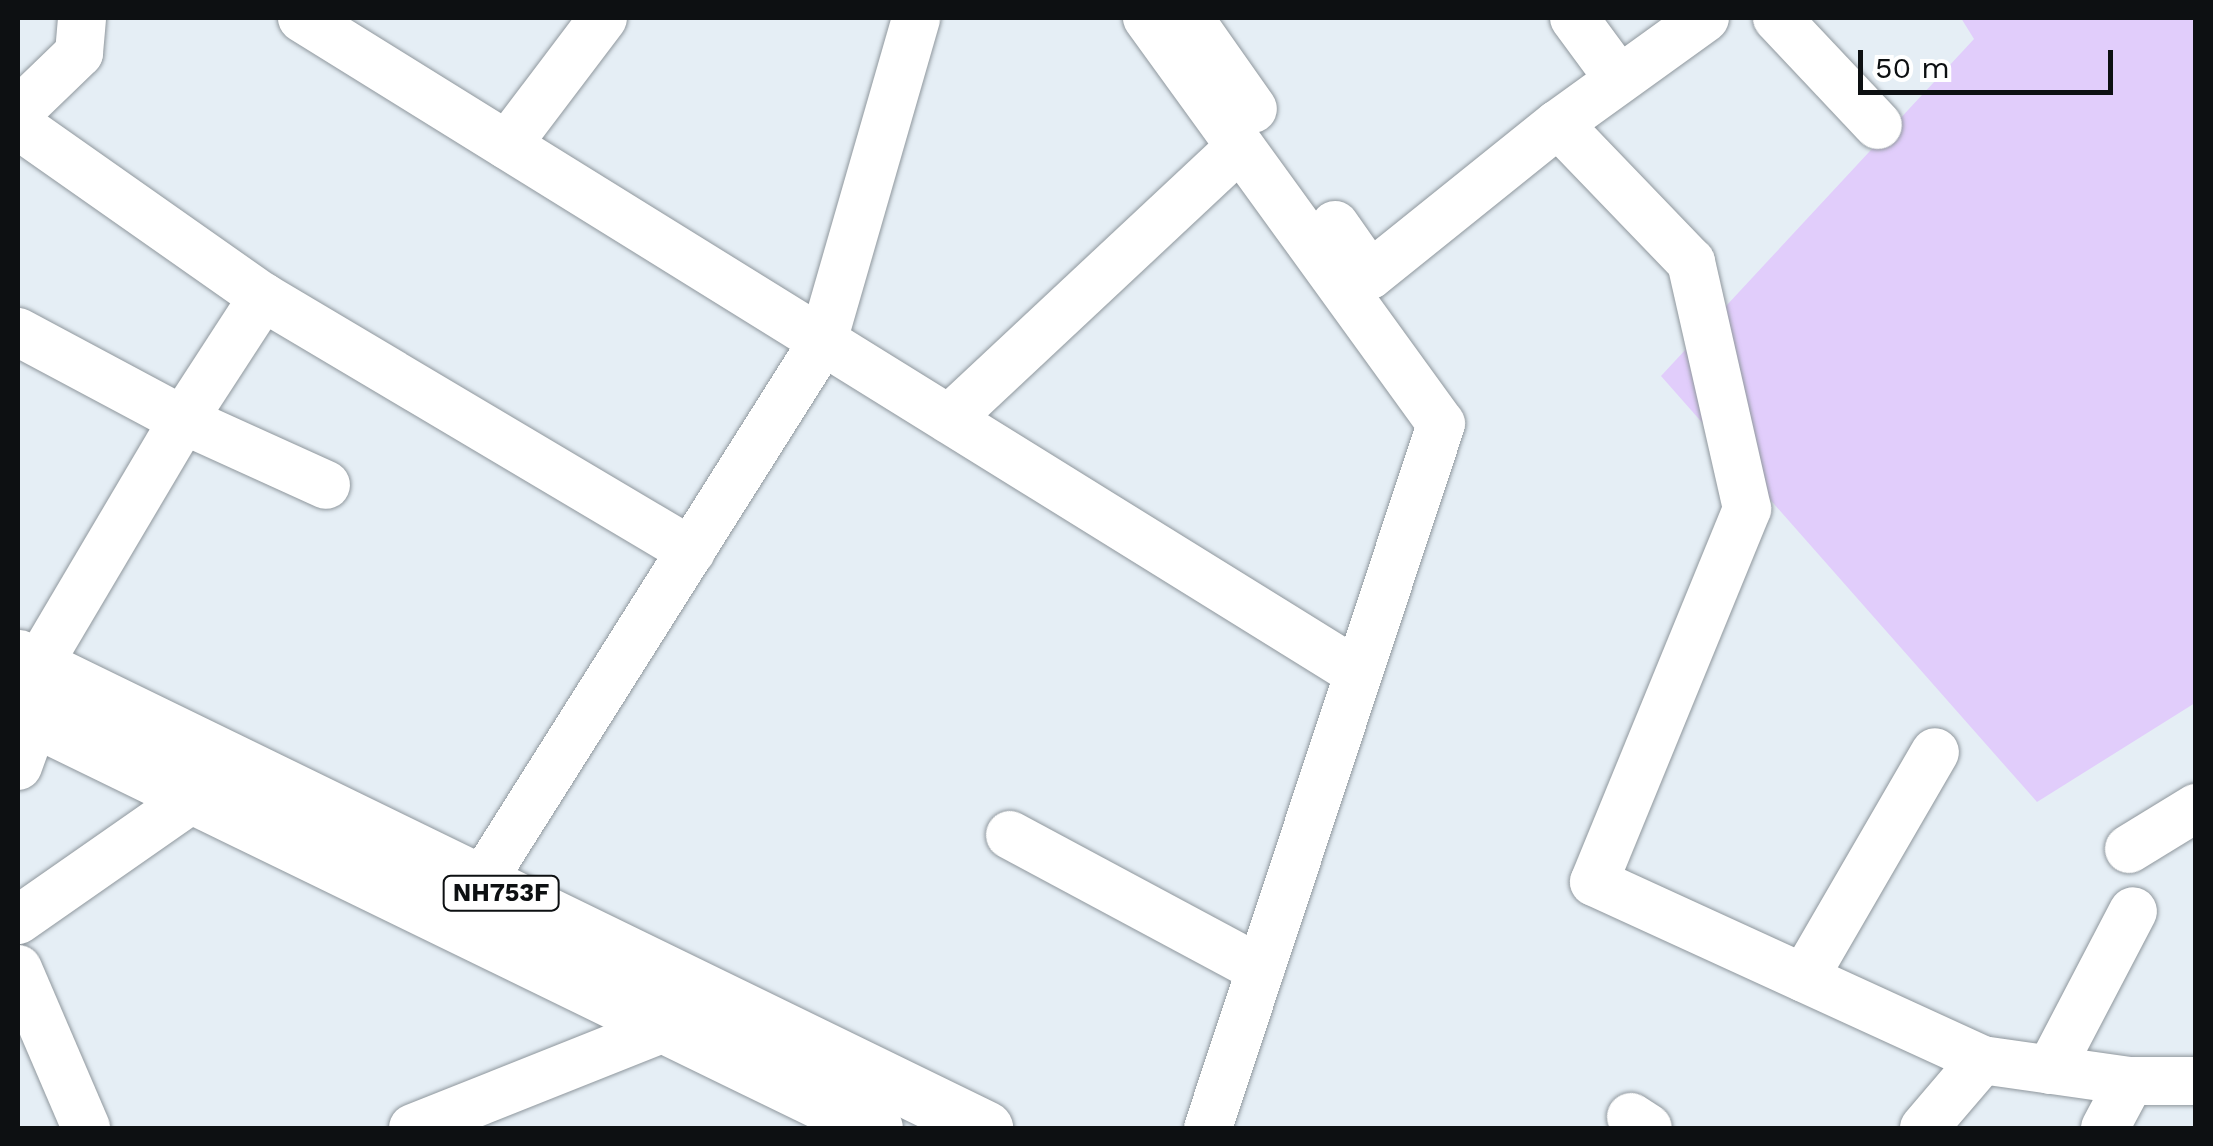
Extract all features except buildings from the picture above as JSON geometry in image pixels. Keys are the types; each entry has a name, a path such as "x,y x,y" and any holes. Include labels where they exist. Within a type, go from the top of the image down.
{"highway":[{"name":"NH753F","path":"25,704 194,797 472,906 667,1027 875,1128"},
{"name":"NH753F","path":"25,704 472,906 985,1128"}],"street":[{"path":"18,112 79,53 82,18"},
{"path":"302,18 1358,673"},
{"path":"506,145 603,18"},
{"path":"472,906 823,341 916,18"},
{"path":"1147,18 1440,424 1208,1128"},
{"path":"1188,18 1370,275 1558,124 1706,18"},
{"path":"1574,18 1620,80"},
{"path":"1777,18 1878,125"},
{"path":"1558,124 1691,262 1746,509 1594,882 1982,1060 2130,1081 2196,1080"},
{"path":"18,125 263,297 690,551"},
{"path":"950,419 1240,147"},
{"path":"25,704 184,420 263,297"},
{"path":"18,332 184,420 326,485"},
{"path":"1804,978 1935,752"},
{"path":"18,920 194,797"},
{"path":"2129,849 2196,808"},
{"path":"1010,836 1260,970"},
{"path":"2050,1070 2134,911"},
{"path":"18,970 86,1128"},
{"path":"413,1128 667,1027"},
{"path":"1924,1128 1982,1060"},
{"path":"2105,1128 2130,1081"}],"shaded area":[{"path":"1961,18 2195,18 2195,703 2037,802 1661,376 1974,39"}]}
